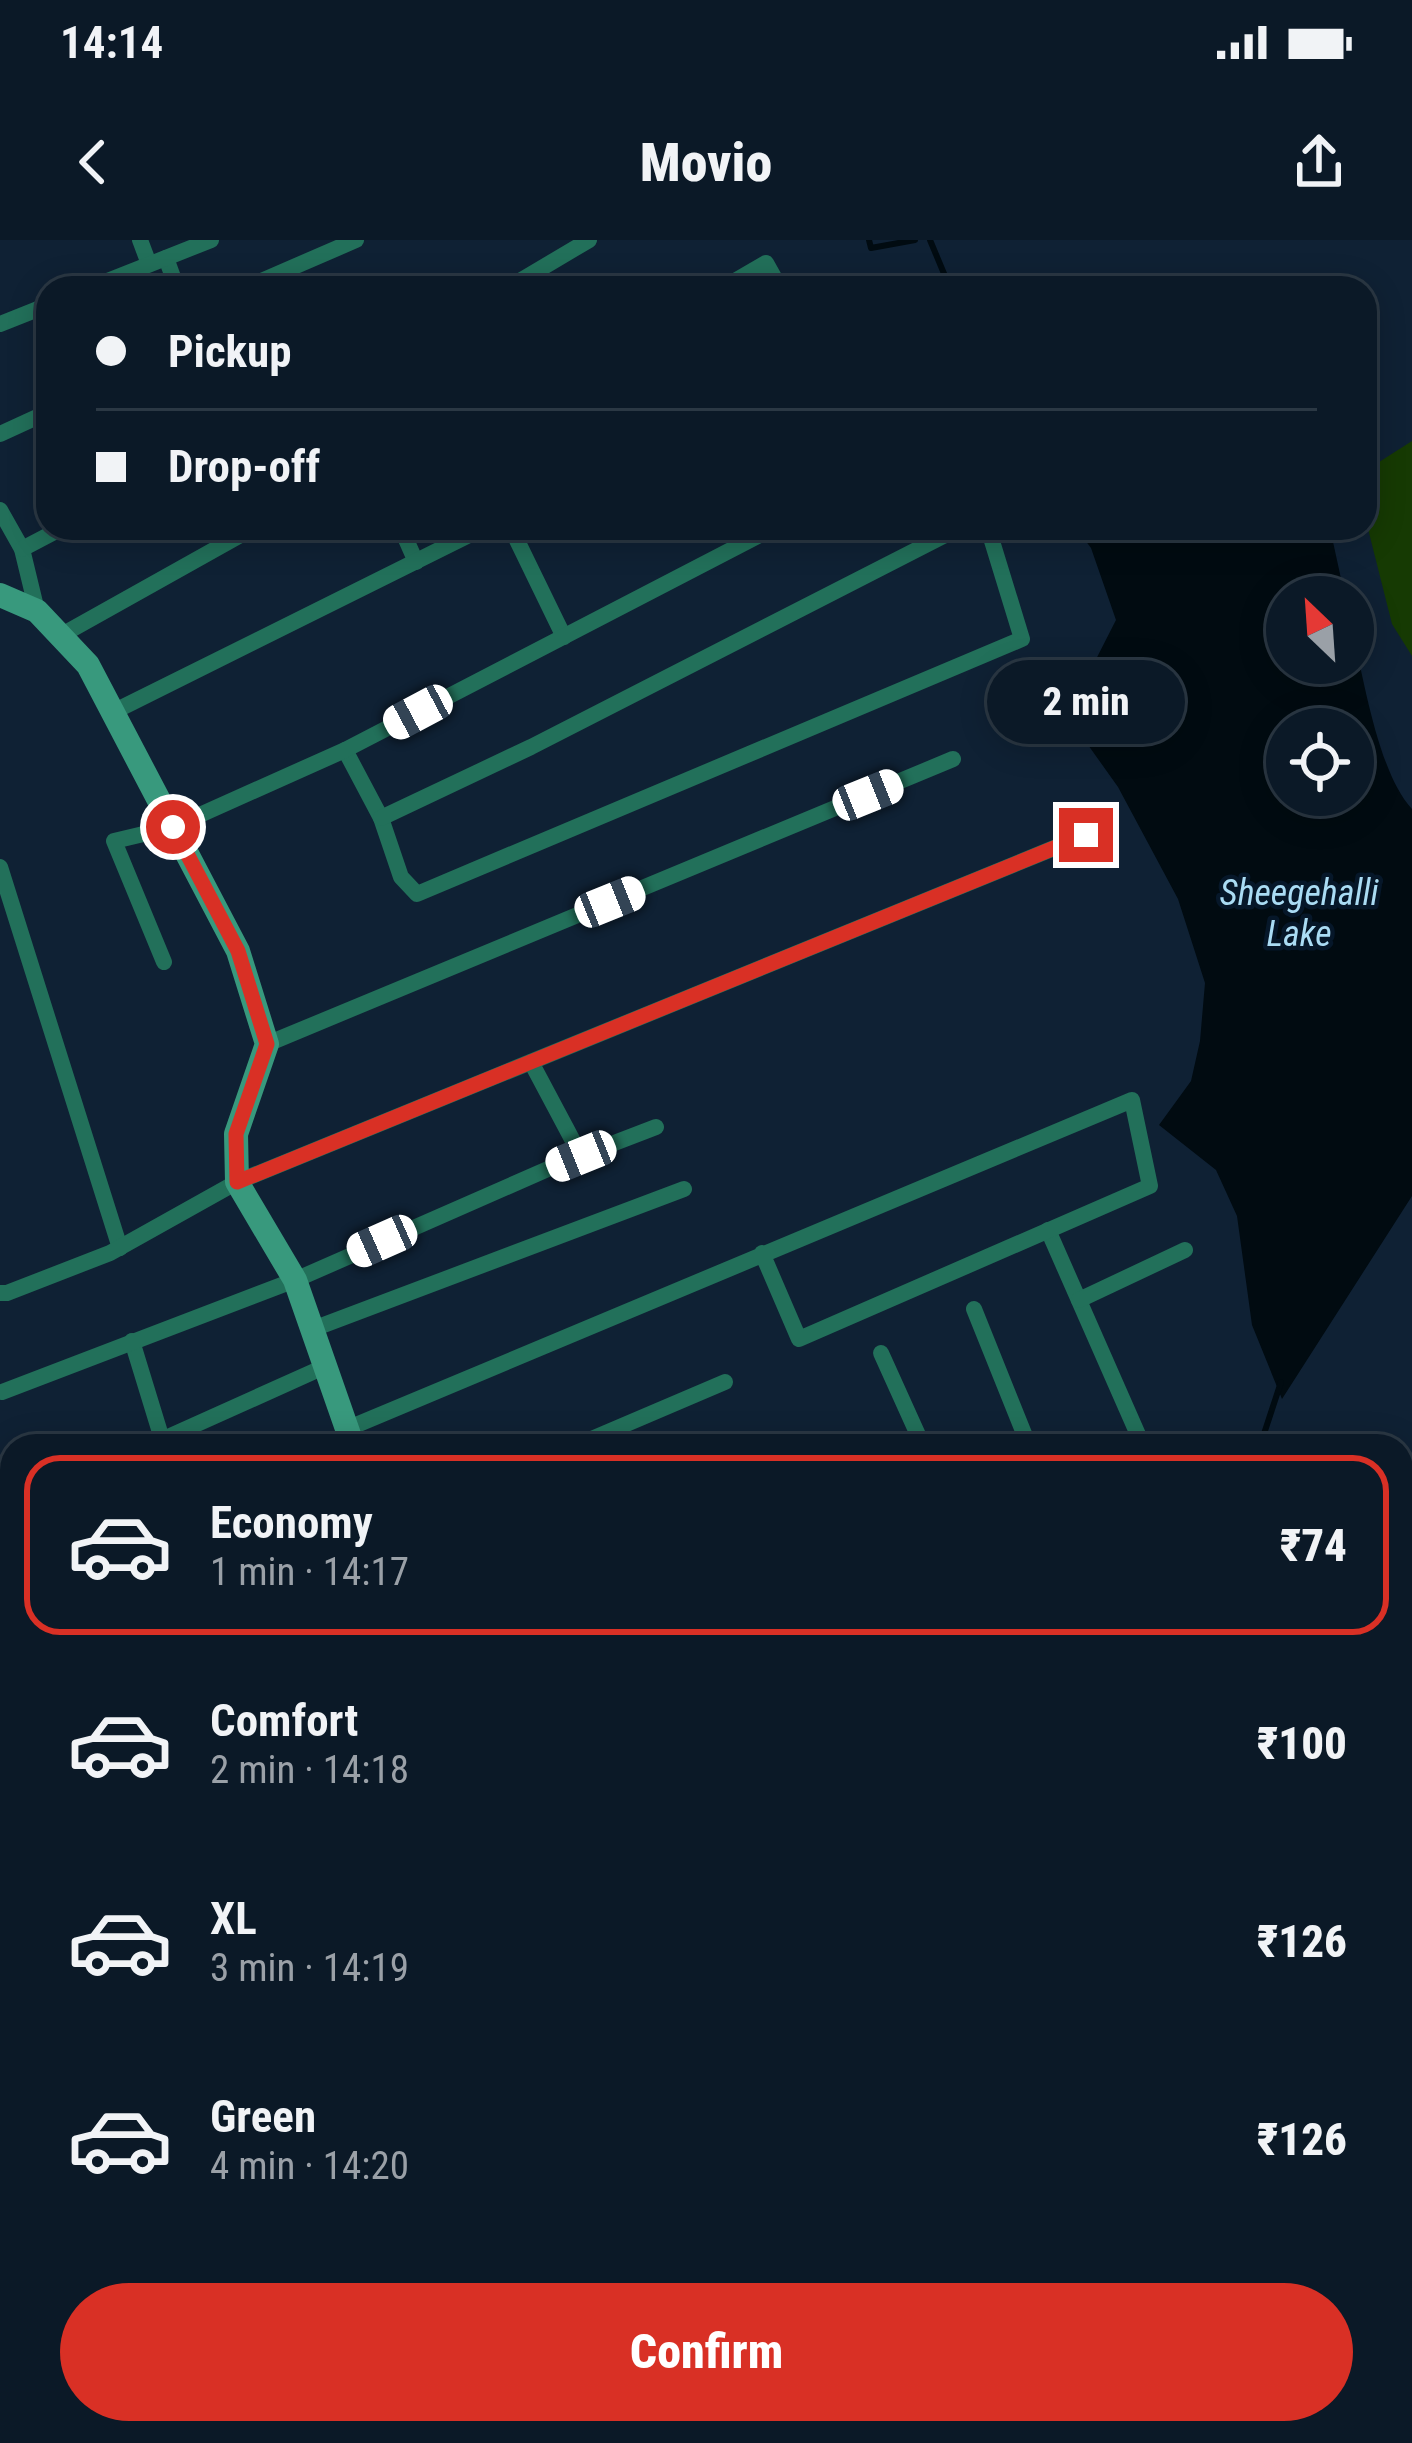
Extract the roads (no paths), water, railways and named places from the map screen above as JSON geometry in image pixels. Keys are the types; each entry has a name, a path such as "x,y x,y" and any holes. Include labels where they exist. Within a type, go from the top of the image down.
{"street":[{"path":"140,240 169,276"},
{"path":"120,276 212,240"},
{"path":"273,276 356,240"},
{"path":"543,276 590,240"},
{"path":"743,276 766,262 774,276"},
{"path":"0,324 36,310"},
{"path":"0,434 36,418"},
{"path":"0,510 22,549 37,610 88,665 238,951 267,1044 236,1134 237,1182 295,1280 350,1434"},
{"path":"22,549 39,540"},
{"path":"60,636 232,540"},
{"path":"406,540 416,562"},
{"path":"113,712 459,540"},
{"path":"517,540 563,637"},
{"path":"164,962 114,841 173,827 345,750 750,540"},
{"path":"381,818 531,747 936,540"},
{"path":"345,750 381,818 400,877 416,894 1022,639 992,540"},
{"path":"0,596 37,610"},
{"path":"267,1044 953,759"},
{"path":"0,1293 120,1248 237,1182 1086,835"},
{"path":"0,867 120,1248"},
{"path":"531,1062 581,1156"},
{"path":"358,1434 762,1253 1132,1100 1150,1186 799,1339 762,1253"},
{"path":"2,1392 295,1280 656,1127"},
{"path":"313,1329 684,1190"},
{"path":"1048,1230 1137,1434"},
{"path":"1079,1300 1185,1250"},
{"path":"974,1310 1024,1434"},
{"path":"132,1341 153,1434"},
{"path":"881,1353 918,1434"},
{"path":"175,1434 326,1366"},
{"path":"603,1434 724,1382"}],"water":[{"name":"Sheegehalli Lake","path":"1085,540 1333,540 1340,576 1266,576 1266,684 1364,684 1370,708 1266,708 1266,816 1374,816 1374,722 1390,773 1412,809 1412,1196 1282,1399 1252,1325 1237,1216 1216,1170 1159,1125 1191,1081 1205,983 1178,899 1118,787 1071,721 1116,620"}],"waterway":[{"path":"869,240 871,248 915,240"},
{"path":"930,240 945,276"},
{"path":"1264,1434 1281,1382"}]}
